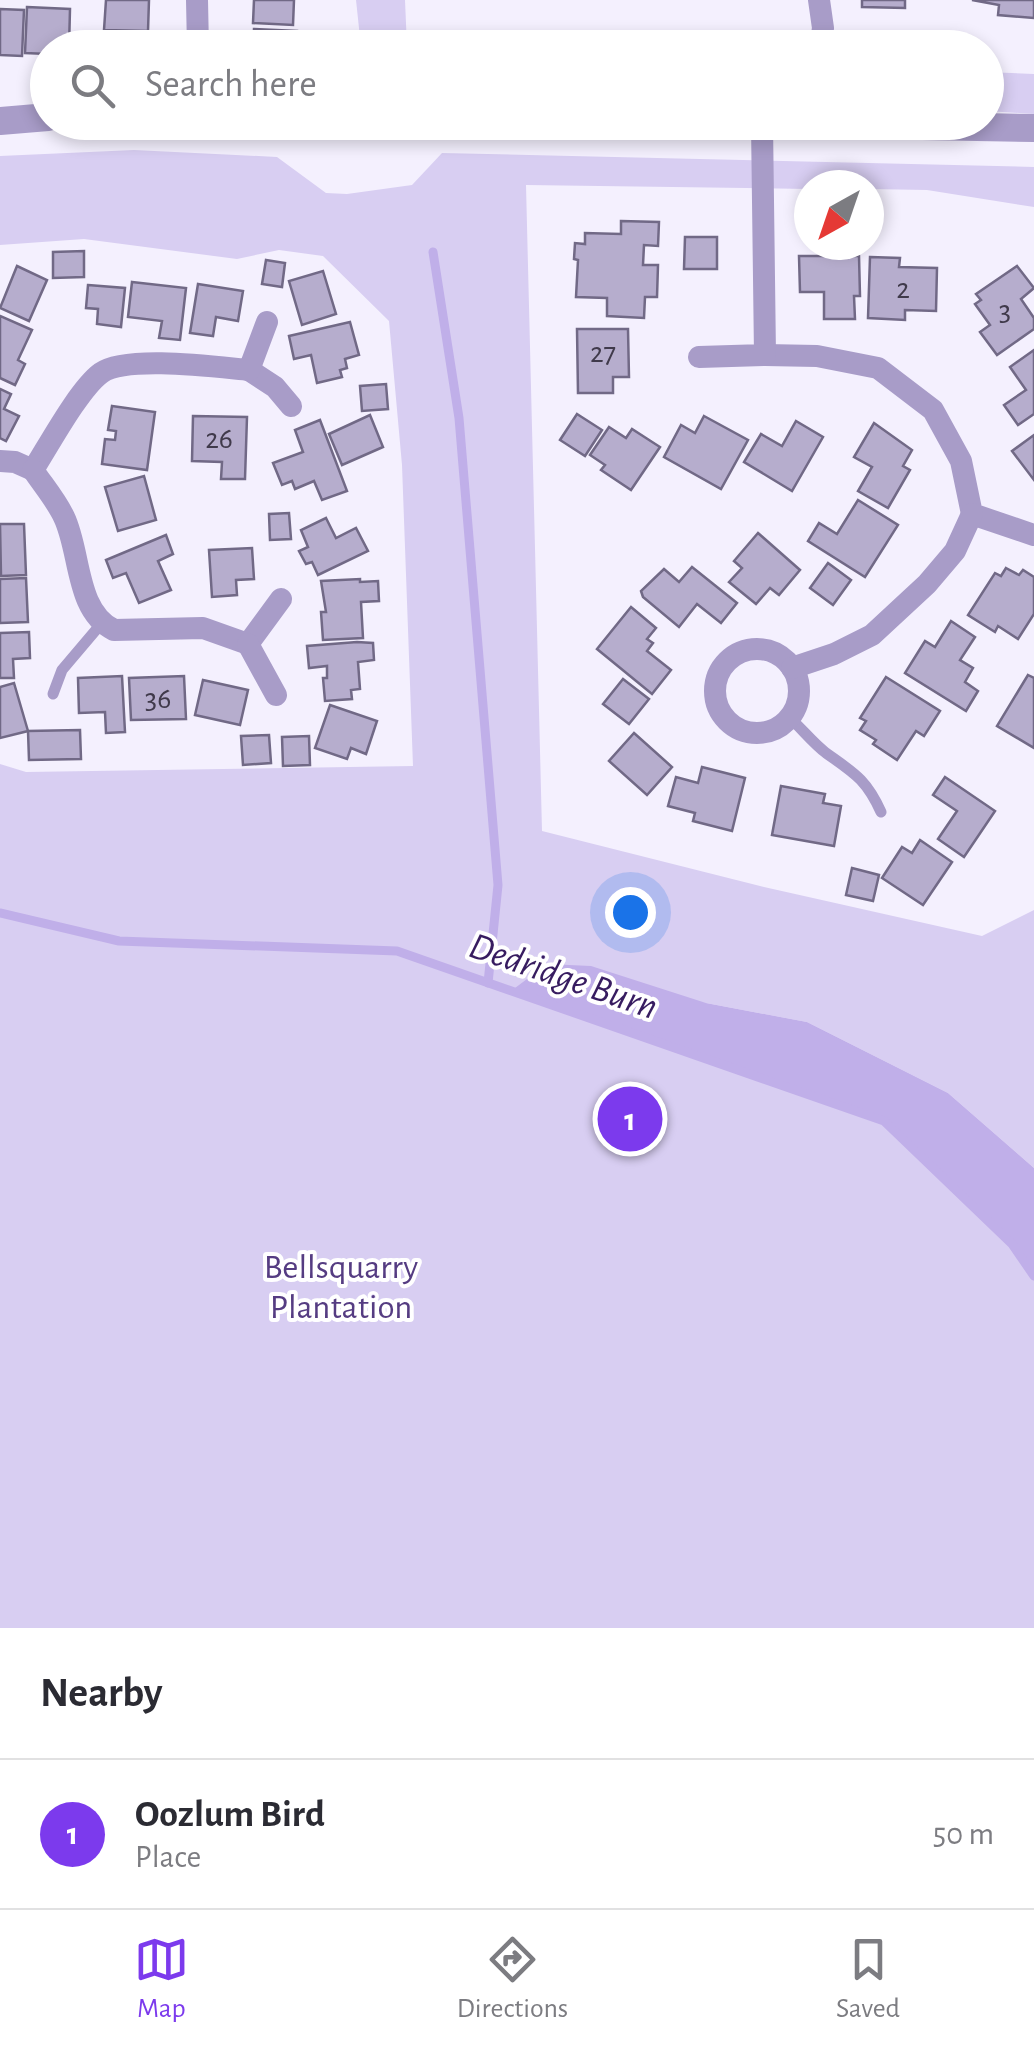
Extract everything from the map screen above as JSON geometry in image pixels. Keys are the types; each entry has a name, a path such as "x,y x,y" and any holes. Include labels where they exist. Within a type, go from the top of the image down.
{"street":[{"path":"196,0 197,30"},
{"path":"819,0 823,30"},
{"path":"0,121 30,119"},
{"path":"1004,127 1034,128"},
{"path":"762,140 765,355"},
{"path":"249,370 267,322"},
{"path":"699,357 816,356 878,368 933,410 961,460 972,514 955,551 927,584 872,635 834,654 792,668"},
{"path":"32,470 102,371 139,364 249,370 275,386 291,406"},
{"path":"0,462 15,462 32,470 64,517 86,598 101,624 114,630 203,628 248,644 276,695"},
{"path":"972,514 1034,535"},
{"path":"248,644 281,599"},
{"path":"743,652 771,652 792,668 799,693 790,718 768,732 740,730 728,722 720,710 716,682 721,669 743,652"}],"lane":[{"path":"53,694 62,670 101,624"},
{"path":"790,718 870,788 881,812"}],"green space":[{"path":"356,0 405,0 406,30 359,30"},
{"path":"1004,73 1034,74 1034,114 1004,112"},
{"name":"Bellsquarry Plantation","path":"134,150 277,157 326,193 347,194 412,185 442,153 1034,167 1034,207 927,190 884,189 884,170 794,170 794,189 526,185 542,831 982,936 1034,910 1034,1168 948,1093 807,1022 706,1003 513,991 884,1121 1012,1244 1034,1276 1034,1628 0,1628 0,764 26,772 413,766 402,465 389,321 323,256 279,250 237,259 84,239 0,245 0,156"}],"water":[{"path":"547,964 591,966 706,1003 807,1022 948,1093 1034,1168 1034,1276 1012,1244 884,1121 511,991"}],"building":[{"path":"106,0 149,0 148,30 104,30"},
{"path":"254,0 294,0 293,25 253,23"},
{"path":"862,0 905,0 905,8 862,7"},
{"path":"972,0 1034,0 1034,18 998,15 999,5"},
{"path":"27,7 70,9 69,30 30,30 30,53 25,53"},
{"path":"0,9 24,10 22,56 0,55"},
{"path":"621,221 659,222 658,246 644,245 643,265 658,265 657,297 645,297 644,318 607,316 607,298 576,297 575,243 585,244 585,233 621,234"},
{"path":"685,237 717,237 717,269 684,269"},
{"path":"84,251 84,277 53,278 53,252"},
{"path":"900,258 899,267 937,268 936,311 905,310 905,320 868,318 870,260"},
{"path":"266,260 285,263 282,287 262,284"},
{"path":"799,260 859,260 860,296 854,296 855,319 824,319 824,292 800,292"},
{"path":"17,266 47,280 29,321 0,308"},
{"path":"1017,266 1034,288 1021,299 1034,318 1034,329 997,355 980,332 990,325 975,304 981,300 976,294"},
{"path":"323,271 336,314 302,325 289,281"},
{"path":"132,282 186,288 180,340 159,338 162,321 128,317"},
{"path":"198,284 243,291 238,321 216,317 213,336 190,333"},
{"path":"88,285 125,288 121,327 97,324 98,309 86,308"},
{"path":"0,316 32,330 18,360 25,364 15,385 0,378"},
{"path":"350,322 359,355 345,359 347,368 340,370 342,377 317,383 311,355 294,359 289,336"},
{"path":"577,329 628,329 629,377 613,377 613,393 578,393"},
{"path":"1034,350 1034,414 1018,425 1004,405 1026,390 1010,367"},
{"path":"386,384 388,409 362,411 360,386"},
{"path":"0,389 11,394 4,409 19,416 6,441 0,438"},
{"path":"112,406 155,412 147,470 102,464 105,439 115,440 116,431 108,430"},
{"path":"577,414 602,430 585,456 560,440"},
{"path":"370,415 383,447 342,465 329,434"},
{"path":"193,416 247,417 245,479 221,479 222,462 192,461"},
{"path":"704,416 748,440 721,489 664,457 681,425 695,433"},
{"path":"320,420 347,491 322,500 314,481 295,489 292,481 282,485 273,463 303,452 295,430"},
{"path":"796,421 823,437 792,491 744,462 761,434 782,446"},
{"path":"874,423 912,450 903,466 910,470 888,508 858,491 872,467 854,457"},
{"path":"609,427 626,438 632,429 660,447 631,490 601,470 605,465 590,455"},
{"path":"1034,435 1034,480 1012,451"},
{"path":"144,476 156,520 118,531 105,487"},
{"path":"858,500 898,525 865,577 808,541 819,523 837,534"},
{"path":"289,513 291,539 270,540 269,514"},
{"path":"326,518 336,538 356,528 368,551 318,575 312,562 306,564 299,551 308,547 301,530"},
{"path":"0,524 24,524 26,575 1,576"},
{"path":"758,533 800,570 779,595 770,588 756,604 729,582 742,568 734,561"},
{"path":"166,535 173,554 158,561 171,590 139,603 126,573 113,578 106,560"},
{"path":"252,548 254,579 236,580 237,595 212,597 209,550"},
{"path":"828,563 851,580 833,605 810,588"},
{"path":"692,567 737,603 721,623 697,604 679,627 643,597 641,591 664,569 679,582"},
{"path":"1006,568 1019,575 1023,570 1034,577 1034,614 1018,639 998,626 995,632 968,615 995,573 1001,576"},
{"path":"26,578 28,622 0,623 0,579"},
{"path":"321,581 378,581 379,601 361,602 363,638 323,640 321,612 326,612"},
{"path":"631,607 656,628 647,639 653,643 647,651 671,670 652,694 597,649"},
{"path":"951,621 975,637 960,660 973,668 965,682 978,691 966,711 905,673 925,641 935,647"},
{"path":"29,632 30,658 13,659 14,678 0,678 0,633"},
{"path":"373,643 374,660 358,662 360,689 351,690 352,699 325,701 323,678 327,678 327,666 309,668 307,646"},
{"path":"1028,675 1034,678 1034,748 997,726"},
{"path":"122,676 125,732 106,733 105,712 79,713 78,678"},
{"path":"184,676 186,719 131,720 129,678"},
{"path":"886,677 940,711 924,736 916,731 897,760 860,730 866,721 860,718"},
{"path":"623,679 649,699 629,724 603,704"},
{"path":"203,680 248,690 240,725 195,715"},
{"path":"14,683 28,731 0,738 0,687"},
{"path":"330,705 377,721 366,754 351,748 347,759 315,748"},
{"path":"80,730 81,759 29,760 28,731"},
{"path":"634,733 672,767 647,795 609,761"},
{"path":"269,735 271,763 243,765 241,736"},
{"path":"309,736 310,765 283,766 282,737"},
{"path":"702,767 745,778 732,831 693,821 695,813 668,806 676,777 698,783"},
{"path":"945,777 995,811 964,857 938,839 957,811 933,795"},
{"path":"781,786 825,794 823,803 841,806 834,846 772,835"},
{"path":"920,840 952,862 923,905 882,878 902,847 912,853"},
{"path":"852,868 879,875 873,901 846,895"}],"waterway":[{"path":"433,252 459,418 498,885 488,983"},
{"name":"Dedridge Burn","path":"0,913 119,941 397,951 884,1121 1012,1244 1034,1276"}],"place":[{"name":"Oozlum Bird","path":"630,1119"}]}
